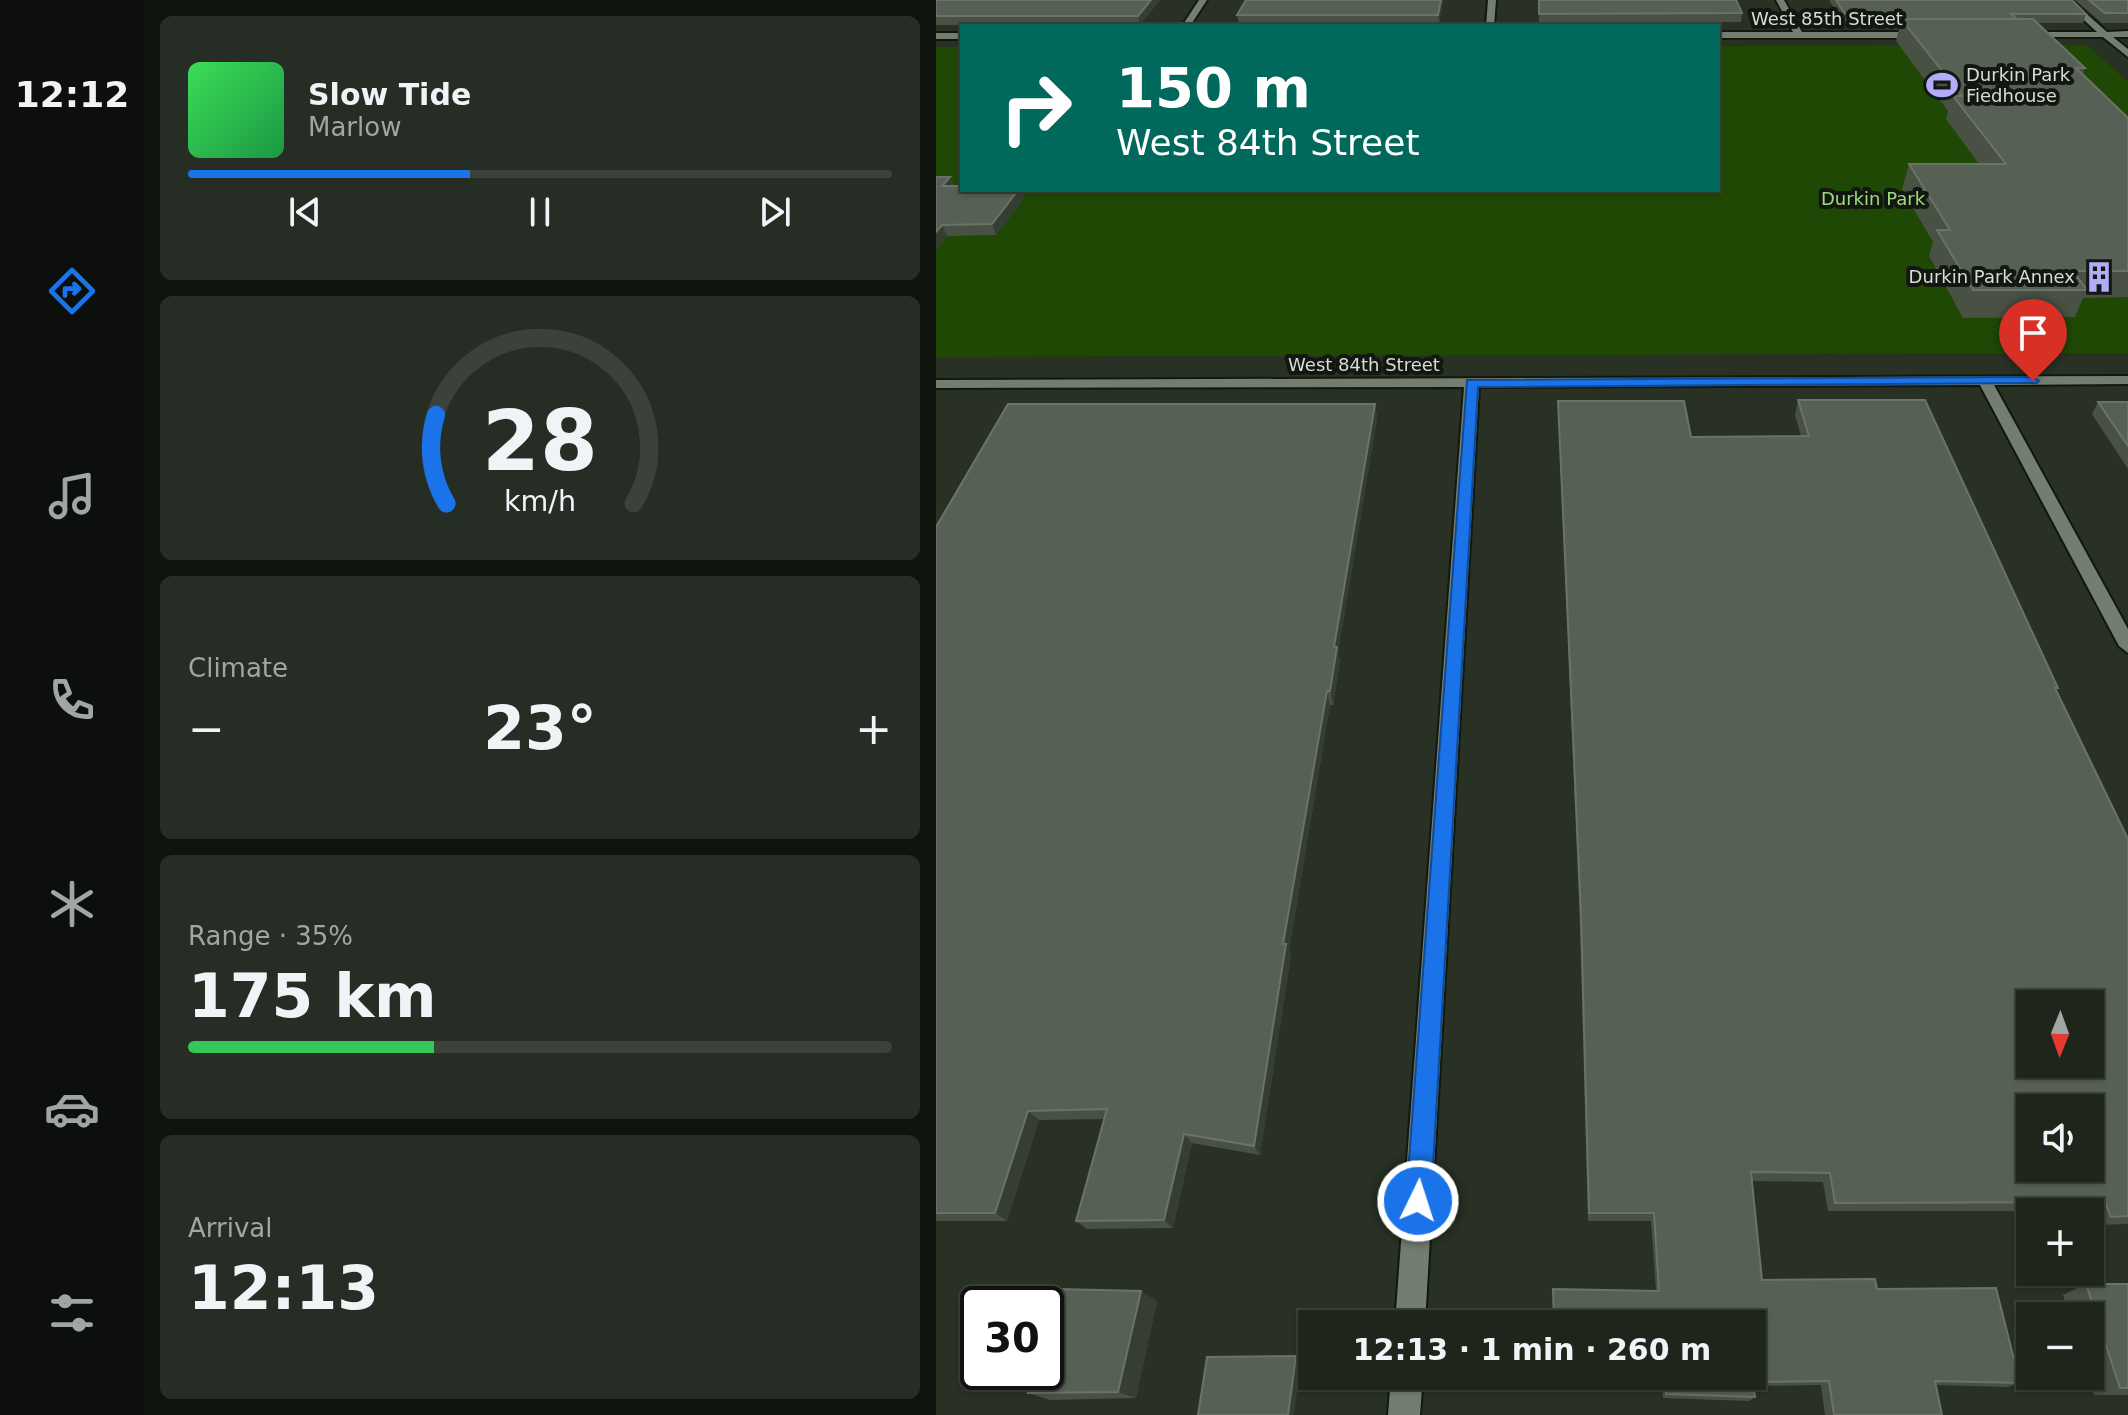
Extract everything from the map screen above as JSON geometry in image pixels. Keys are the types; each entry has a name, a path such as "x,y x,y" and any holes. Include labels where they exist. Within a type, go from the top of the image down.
{"street":[{"path":"1187,24 1203,0"},
{"path":"1490,24 1492,0"},
{"path":"1780,0 1799,35"},
{"path":"2066,0 2128,54"},
{"path":"2017,35 2128,34"},
{"name":"West 85th Street","path":"1720,35 1938,35"},
{"path":"936,36 960,36"},
{"name":"West 84th Street","path":"941,384 2128,380"},
{"path":"1985,381 2128,646"},
{"path":"1411,1310 1472,383"},
{"path":"936,399 941,384"},
{"path":"1404,1415 1406,1390"}],"green space":[{"name":"Durkin Park","path":"2087,45 2128,82 2128,353 936,357 936,47 960,47 960,192 1720,192 1720,46"}],"building":[{"path":"936,0 1151,0 1138,16 936,16"},
{"path":"1246,0 1441,0 1438,15 1237,15"},
{"path":"1539,0 1736,0 1742,13 1539,14"},
{"path":"1836,0 2072,0 2086,14 2011,14 2017,19 1889,19 1885,14 1845,14"},
{"path":"2089,0 2128,0 2128,13 2105,13"},
{"path":"1901,19 2033,19 2085,68 2076,68 2128,118 2128,271 2073,271 2087,290 1973,290 1937,230 1950,230 1909,164 2006,164 1953,96 1962,96"},
{"path":"936,177 950,177 942,186 960,186 960,192 1016,192 992,224 942,225 936,232"},
{"path":"1798,400 1925,400 2058,688 2055,688 2128,839 2128,1216 2111,1217 2104,1198 2016,1198 2016,1202 1835,1203 1830,1173 1751,1172 1762,1280 1875,1279 1877,1289 1996,1288 2016,1367 2016,1383 1935,1381 1942,1415 1834,1415 1829,1381 1766,1382 1766,1310 1554,1310 1553,1289 1659,1291 1654,1213 1589,1213 1581,915 1558,401 1684,401 1691,437 1809,436"},
{"path":"2098,402 2128,402 2128,446"},
{"path":"1008,404 1375,404 1334,647 1337,647 1330,691 1327,691 1283,944 1286,944 1254,1146 1184,1134 1164,1220 1076,1221 1107,1109 1028,1111 995,1213 936,1213 936,527"},
{"path":"2128,1284 2128,1388 2120,1388 2104,1339 2104,1302 2092,1302 2087,1286"},
{"path":"1064,1289 1141,1291 1118,1392 1028,1393 1029,1390 1064,1390"},
{"path":"1296,1356 1288,1415 1198,1415 1207,1357"},
{"path":"1666,1390 1754,1390 1755,1397 1666,1394"}],"place":[{"name":"Durkin Park Fiedhouse","path":"1942,85"},
{"name":"Durkin Park Annex","path":"2099,277"}],"route":[{"path":"1418,1201 1472,383 2033,381"}]}
